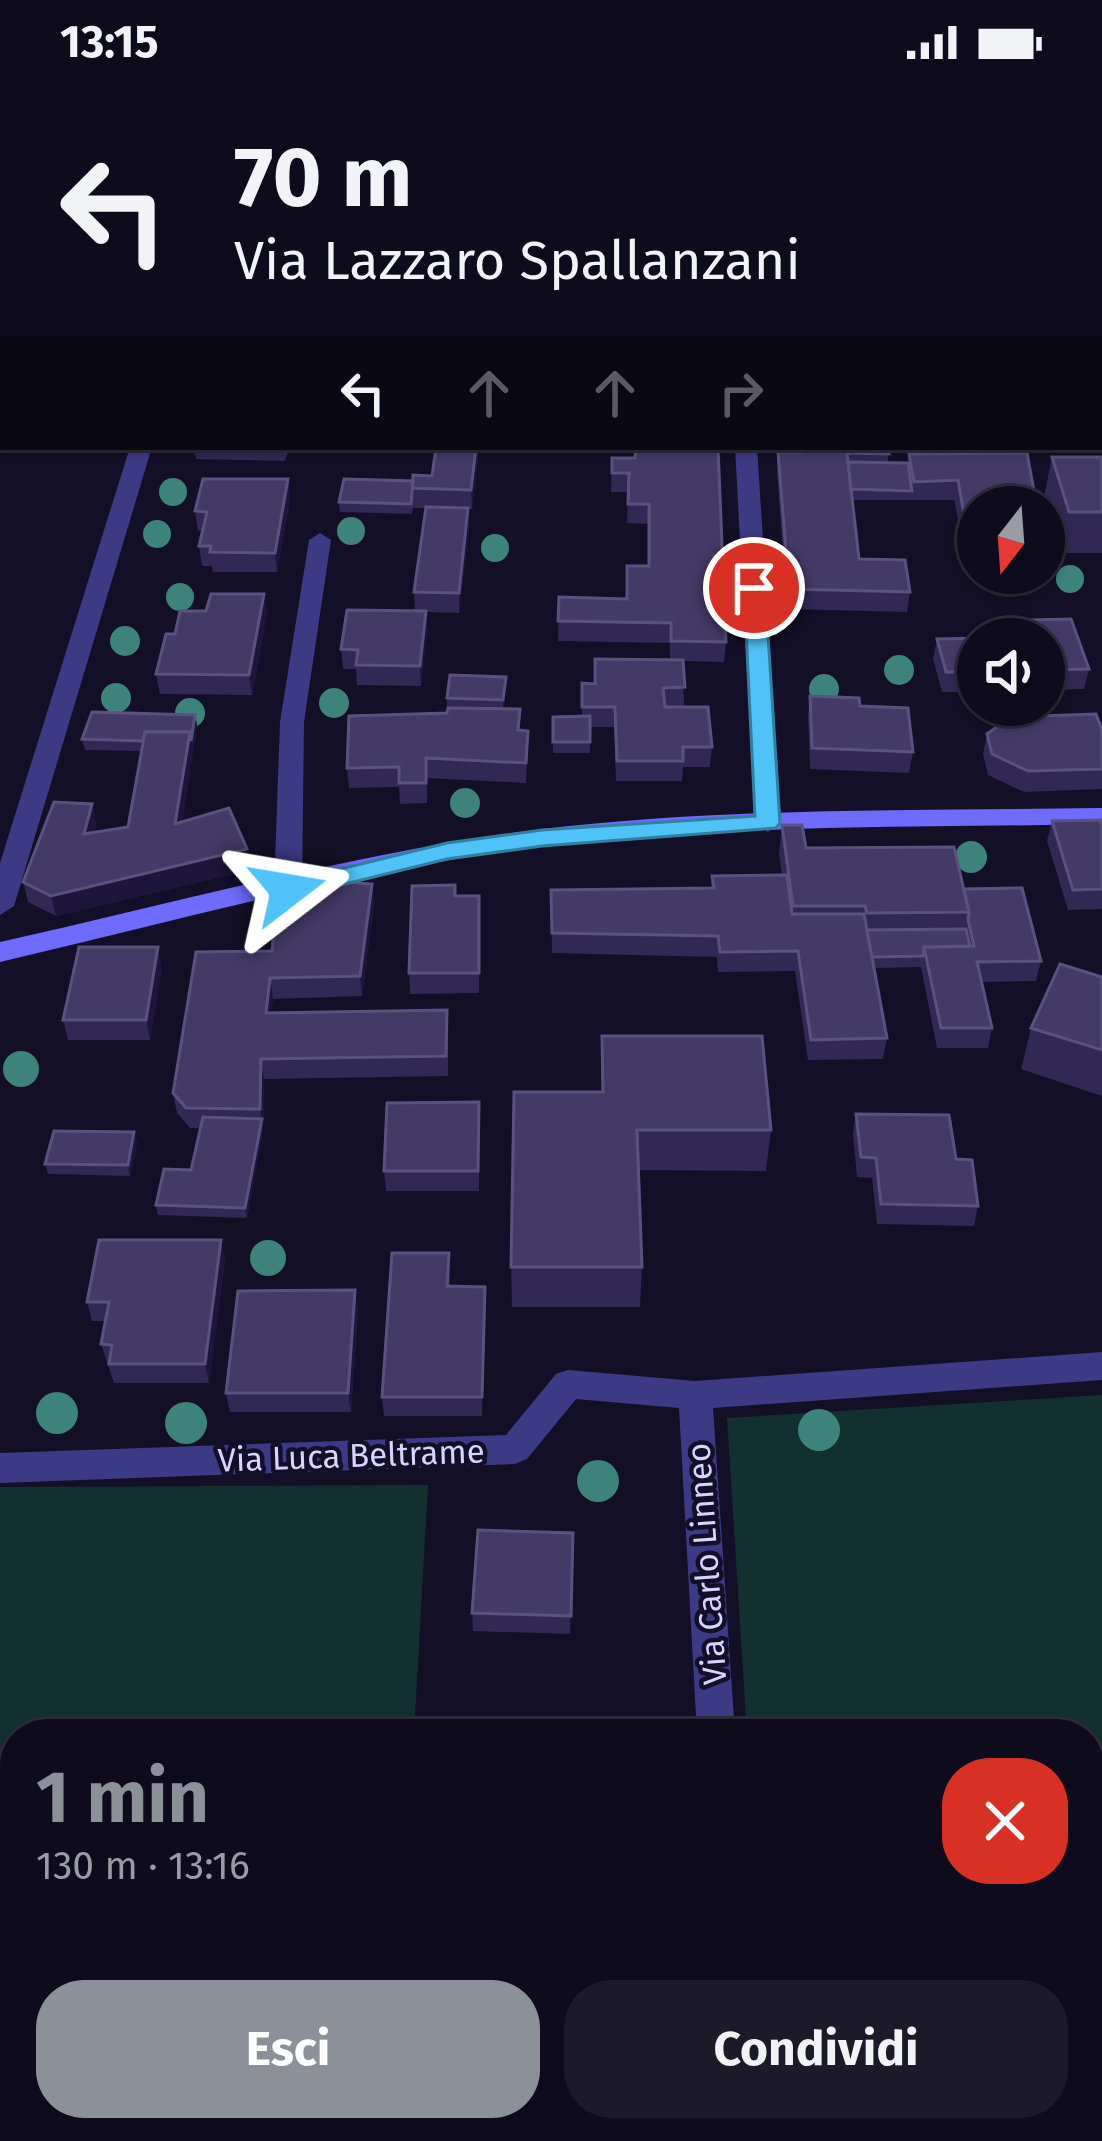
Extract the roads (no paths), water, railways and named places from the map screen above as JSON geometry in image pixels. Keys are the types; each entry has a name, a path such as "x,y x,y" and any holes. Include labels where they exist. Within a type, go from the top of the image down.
{"street":[{"path":"0,906 140,450"},
{"path":"746,450 768,823"},
{"path":"288,890 292,722 320,540"},
{"path":"0,952 447,851 542,838 768,823 1102,816"},
{"name":"Via Luca Beltrame","path":"0,1468 515,1449 568,1384 695,1395 1102,1366"},
{"name":"Via Carlo Linneo","path":"695,1395 715,1719"}]}
